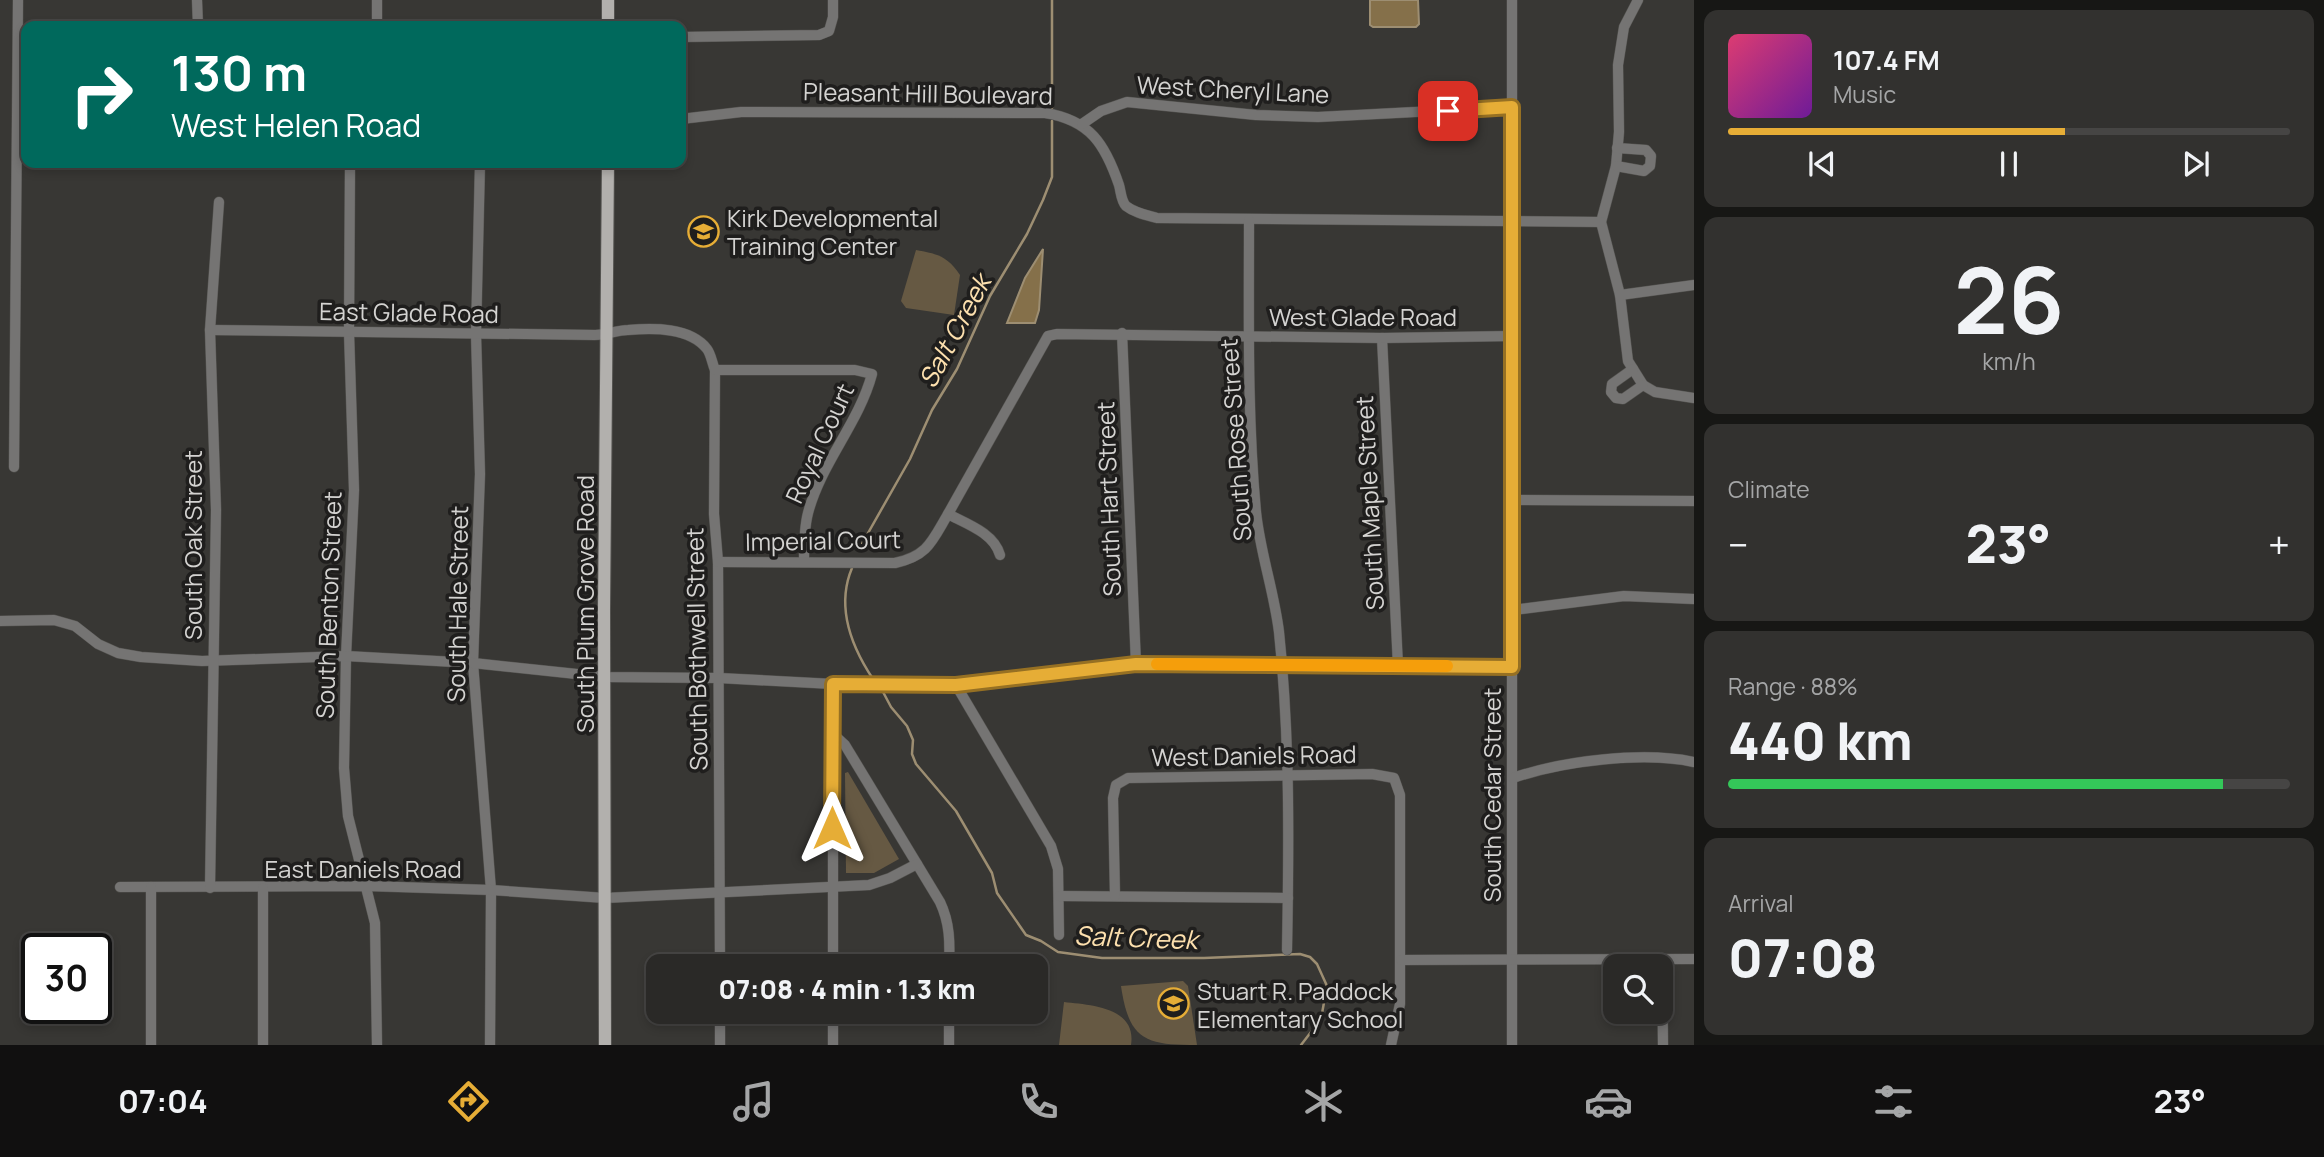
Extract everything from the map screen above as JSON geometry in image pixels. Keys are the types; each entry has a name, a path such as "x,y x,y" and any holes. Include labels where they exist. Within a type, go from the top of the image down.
{"main road":[{"path":"608,0 608,21"},
{"name":"South Plum Grove Road","path":"605,1045 608,168"}],"street":[{"path":"14,467 18,0"},
{"path":"197,0 198,21"},
{"path":"377,0 377,21"},
{"path":"686,37 819,35 829,31 833,17 833,0"},
{"name":"South Cedar Street","path":"1512,0 1512,1045"},
{"path":"1638,0 1624,27 1618,65 1616,166 1601,222 1620,295 1628,361 1643,385 1655,392 1694,398"},
{"name":"West Cheryl Lane","path":"1082,124 1101,111 1127,102 1245,114 1318,117 1512,107"},
{"name":"Pleasant Hill Boulevard","path":"686,118 741,112 999,112 1062,115 1082,124 1103,147 1120,207 1157,218 1601,222"},
{"path":"1616,166 1644,171 1650,166 1651,156 1646,150 1617,148"},
{"name":"South Benton Street","path":"350,168 349,332 354,490 344,768 346,806 375,923 377,1045"},
{"name":"South Hale Street","path":"480,168 475,334 480,474 473,663 491,890 491,1045"},
{"name":"South Oak Street","path":"210,888 216,510 210,330 219,202"},
{"name":"South Rose Street","path":"1249,219 1248,337 1256,513 1278,627 1282,664 1287,775 1287,950"},
{"path":"1620,295 1694,285"},
{"name":"East Glade Road","path":"210,330 607,335"},
{"path":"607,335 626,330 678,332 695,338 708,350 715,370"},
{"name":"West Glade Road","path":"1048,337 1057,334 1122,333 1248,337 1512,336"},
{"name":"South Hart Street","path":"1122,333 1136,664"},
{"name":"Imperial Court","path":"718,562 895,563 915,559 930,543 948,514 1048,337"},
{"name":"South Maple Street","path":"1382,338 1398,666"},
{"path":"1633,369 1612,384 1611,392 1616,398 1623,399 1643,385"},
{"name":"South Bothwell Street","path":"715,370 714,514 718,562 720,954"},
{"name":"Royal Court","path":"715,370 855,370 872,374 867,393 817,488 807,514 804,562"},
{"path":"1512,500 1694,501"},
{"path":"948,514 981,531 997,545 1000,555"},
{"path":"1513,610 1624,596 1694,599"},
{"path":"0,621 54,620 75,626 99,644 118,653 141,657 212,660 346,656 473,663 605,677 719,678 833,684 956,685 1136,664 1512,667"},
{"path":"832,954 833,684"},
{"path":"956,685 1051,846 1058,869 1059,935"},
{"path":"833,734 845,745 946,916 950,954"},
{"path":"1513,778 1540,769 1614,760 1675,758 1694,762"},
{"name":"West Daniels Road","path":"1115,896 1113,798 1116,785 1128,778 1372,774 1394,778 1400,795 1401,960"},
{"path":"605,898 880,883 917,864"},
{"name":"East Daniels Road","path":"120,887 367,886 491,890 605,898"},
{"path":"151,887 151,1045"},
{"path":"263,888 263,1045"},
{"path":"1059,896 1288,898"},
{"path":"1391,1045 1400,1004 1401,960 1603,958"},
{"path":"1673,958 1694,959"},
{"path":"720,1024 720,1045"},
{"path":"833,1024 833,1045"},
{"path":"949,1024 949,1045"},
{"path":"1663,1024 1663,1045"}],"shaded area":[{"path":"1370,0 1418,0 1419,24 1416,27 1373,27 1370,25"},
{"path":"1043,249 1039,310 1035,323 1007,323 1025,278"},
{"path":"916,250 941,257 960,275 954,315 906,308 901,301"},
{"path":"848,772 899,859 874,873 846,873 845,773"},
{"path":"1183,981 1188,986 1197,1045 1165,1044 1143,1036 1129,1018 1121,986"},
{"path":"1064,1002 1098,1007 1119,1015 1131,1032 1131,1045 1059,1045"}],"waterway":[{"name":"Salt Creek","path":"1052,0 1052,108"},
{"name":"Salt Creek","path":"859,549 910,459 932,410 957,369 990,296 1027,234 1043,200 1052,177 1052,121"},
{"name":"Salt Creek","path":"852,568 845,597 848,625 858,653 873,679"},
{"name":"Salt Creek","path":"882,690 891,707 907,726 913,740 912,754 916,764 956,811 992,873 997,893 1026,935 1058,952 1102,958 1300,954 1310,957 1317,964 1327,986 1321,1019 1301,1045"}],"slow traffic":[{"path":"1157,664 1447,666"}],"place":[{"name":"Kirk Developmental Training Center","path":"704,231"},
{"name":"Stuart R. Paddock Elementary School","path":"1174,1004"}],"route":[{"path":"832,828 833,684 956,685 1136,664 1512,667 1512,107 1448,111"}]}
